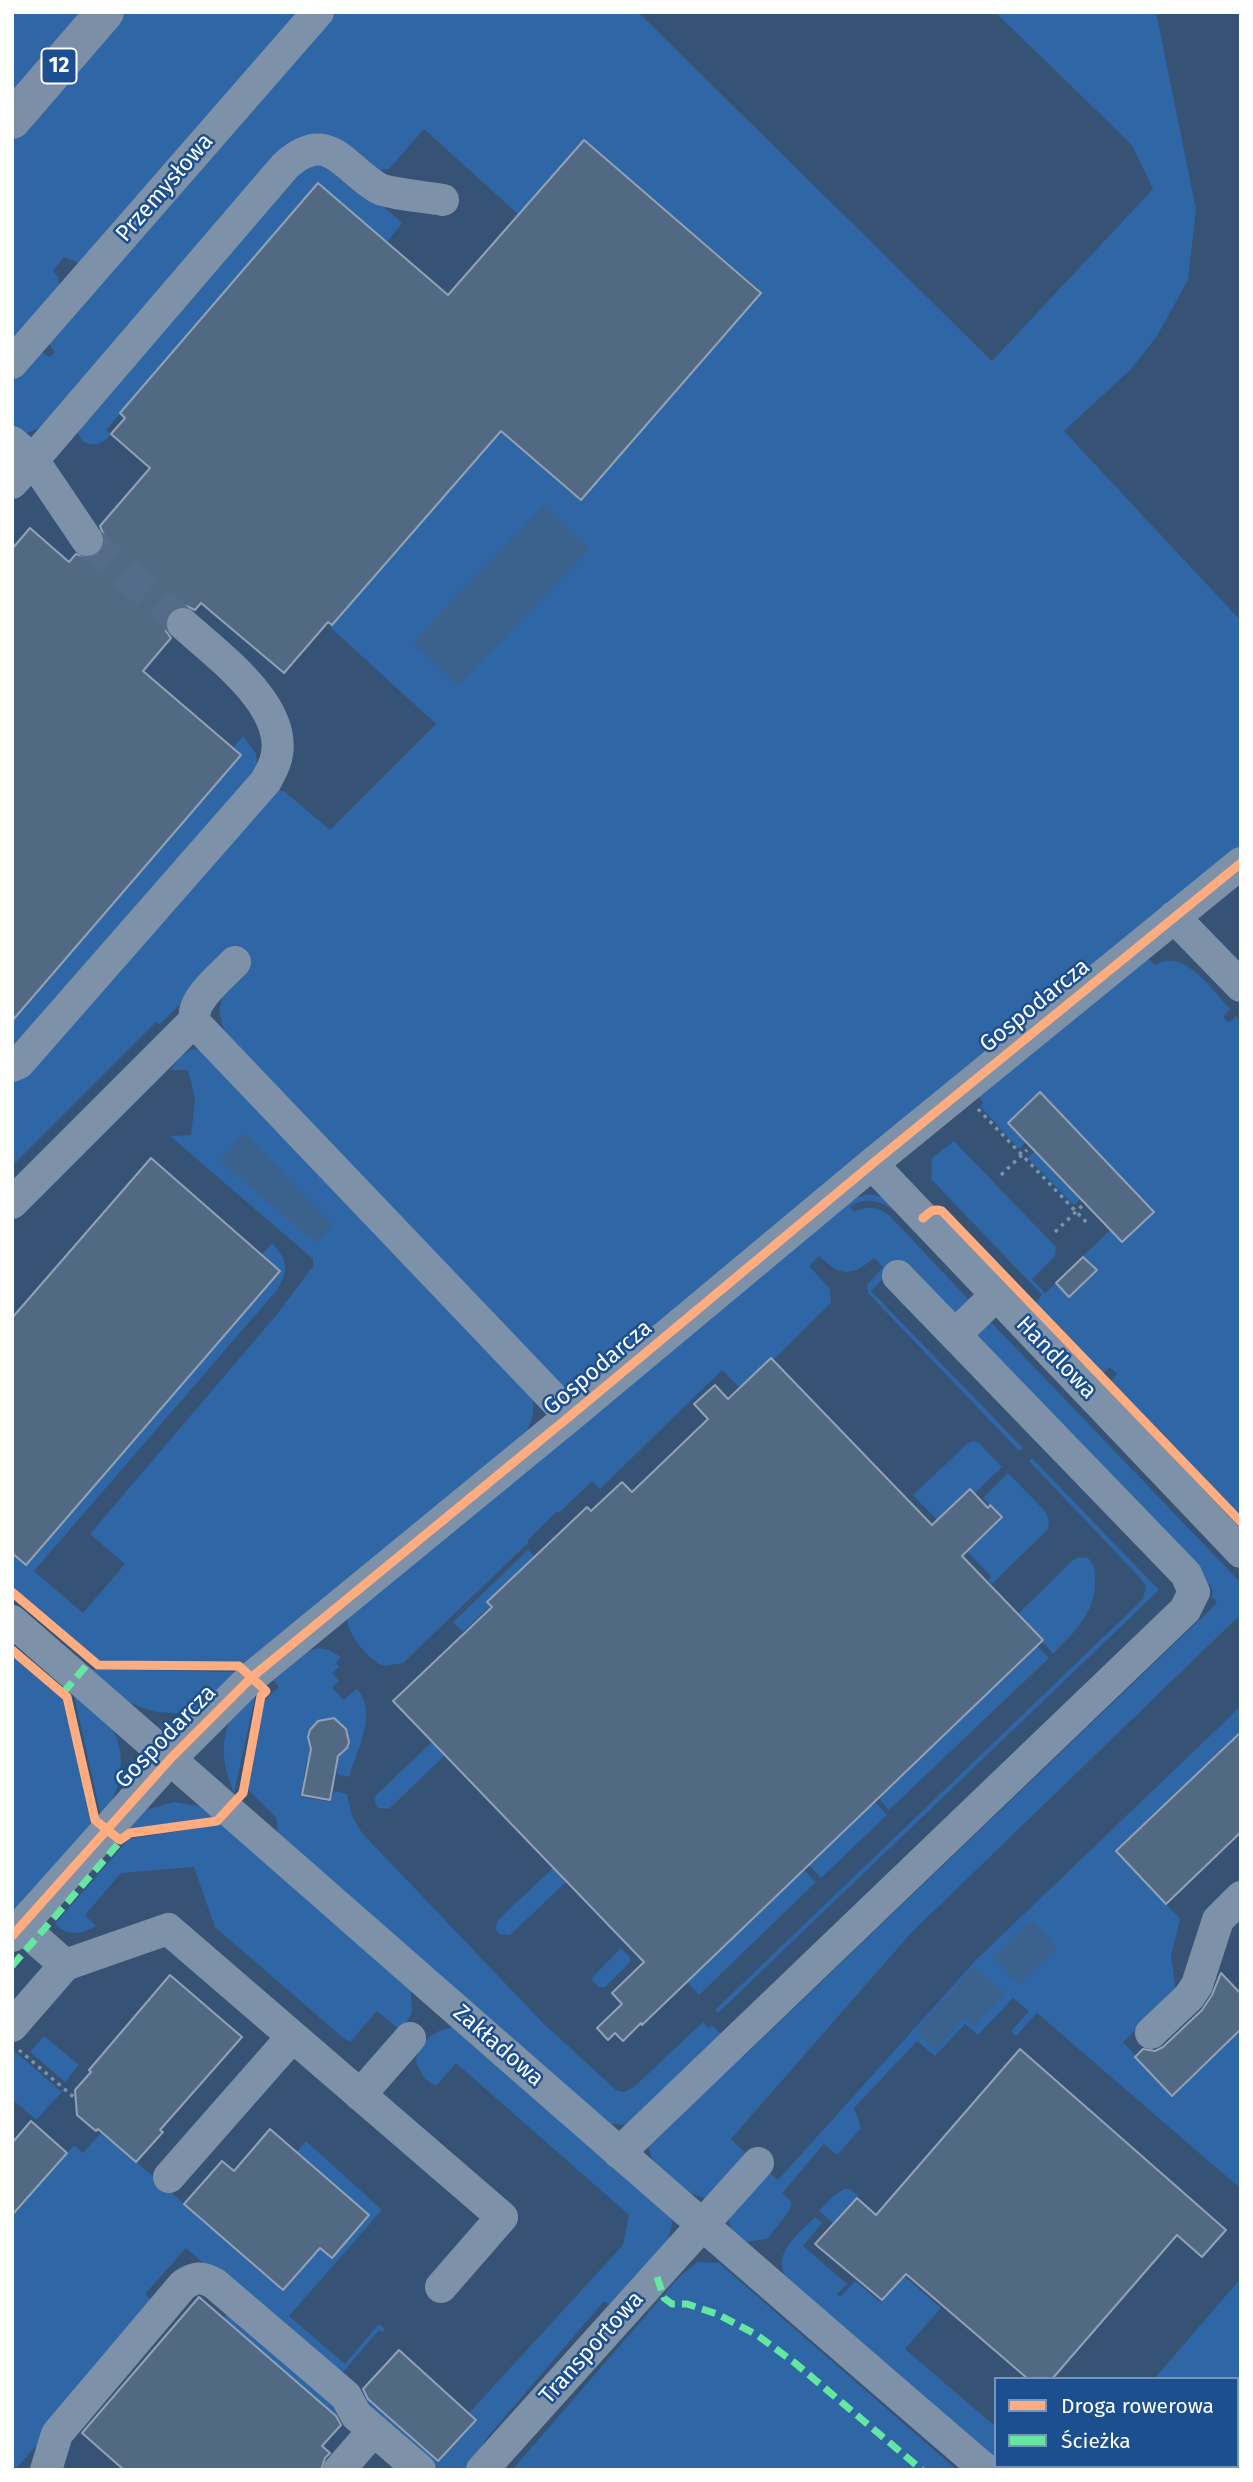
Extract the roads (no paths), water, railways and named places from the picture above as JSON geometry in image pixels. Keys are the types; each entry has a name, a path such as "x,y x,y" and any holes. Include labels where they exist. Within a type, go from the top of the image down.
{"main road":[{"name":"12","path":"12,120 105,12"}],"street":[{"name":"Przemysłowa","path":"12,363 318,12"},
{"path":"87,540 19,462 285,166 300,153 316,149 339,156 380,189 443,200"},
{"path":"12,1066 19,1063 265,781 276,761 277,736 265,706 247,682 183,624"},
{"name":"Gospodarcza","path":"17,1931 170,1758 252,1677 1241,863"},
{"path":"1174,917 1241,986"},
{"path":"12,1203 194,1021 196,1004 234,962"},
{"path":"194,1021 570,1416"},
{"name":"Handlowa","path":"872,1164 1241,1552"},
{"path":"619,2153 1175,1620 1185,1610 1194,1592 1186,1574 898,1276"},
{"path":"955,1335 996,1295"},
{"name":"Zakładowa","path":"12,1621 701,2226 986,2470"},
{"path":"1152,2034 1189,1997 1197,1984 1218,1920 1241,1897"},
{"path":"12,2026 65,1965 168,1930 502,2217 441,2287"},
{"path":"17,1931 65,1965"},
{"path":"169,2177 292,2037"},
{"path":"360,2095 410,2038"},
{"name":"Transportowa","path":"482,2470 758,2163"},
{"path":"50,2468 57,2434 183,2286 194,2278 204,2277 346,2396 356,2415 420,2470"},
{"path":"339,2470 374,2430"}],"tunnel":[{"path":"87,540 183,624"}]}
